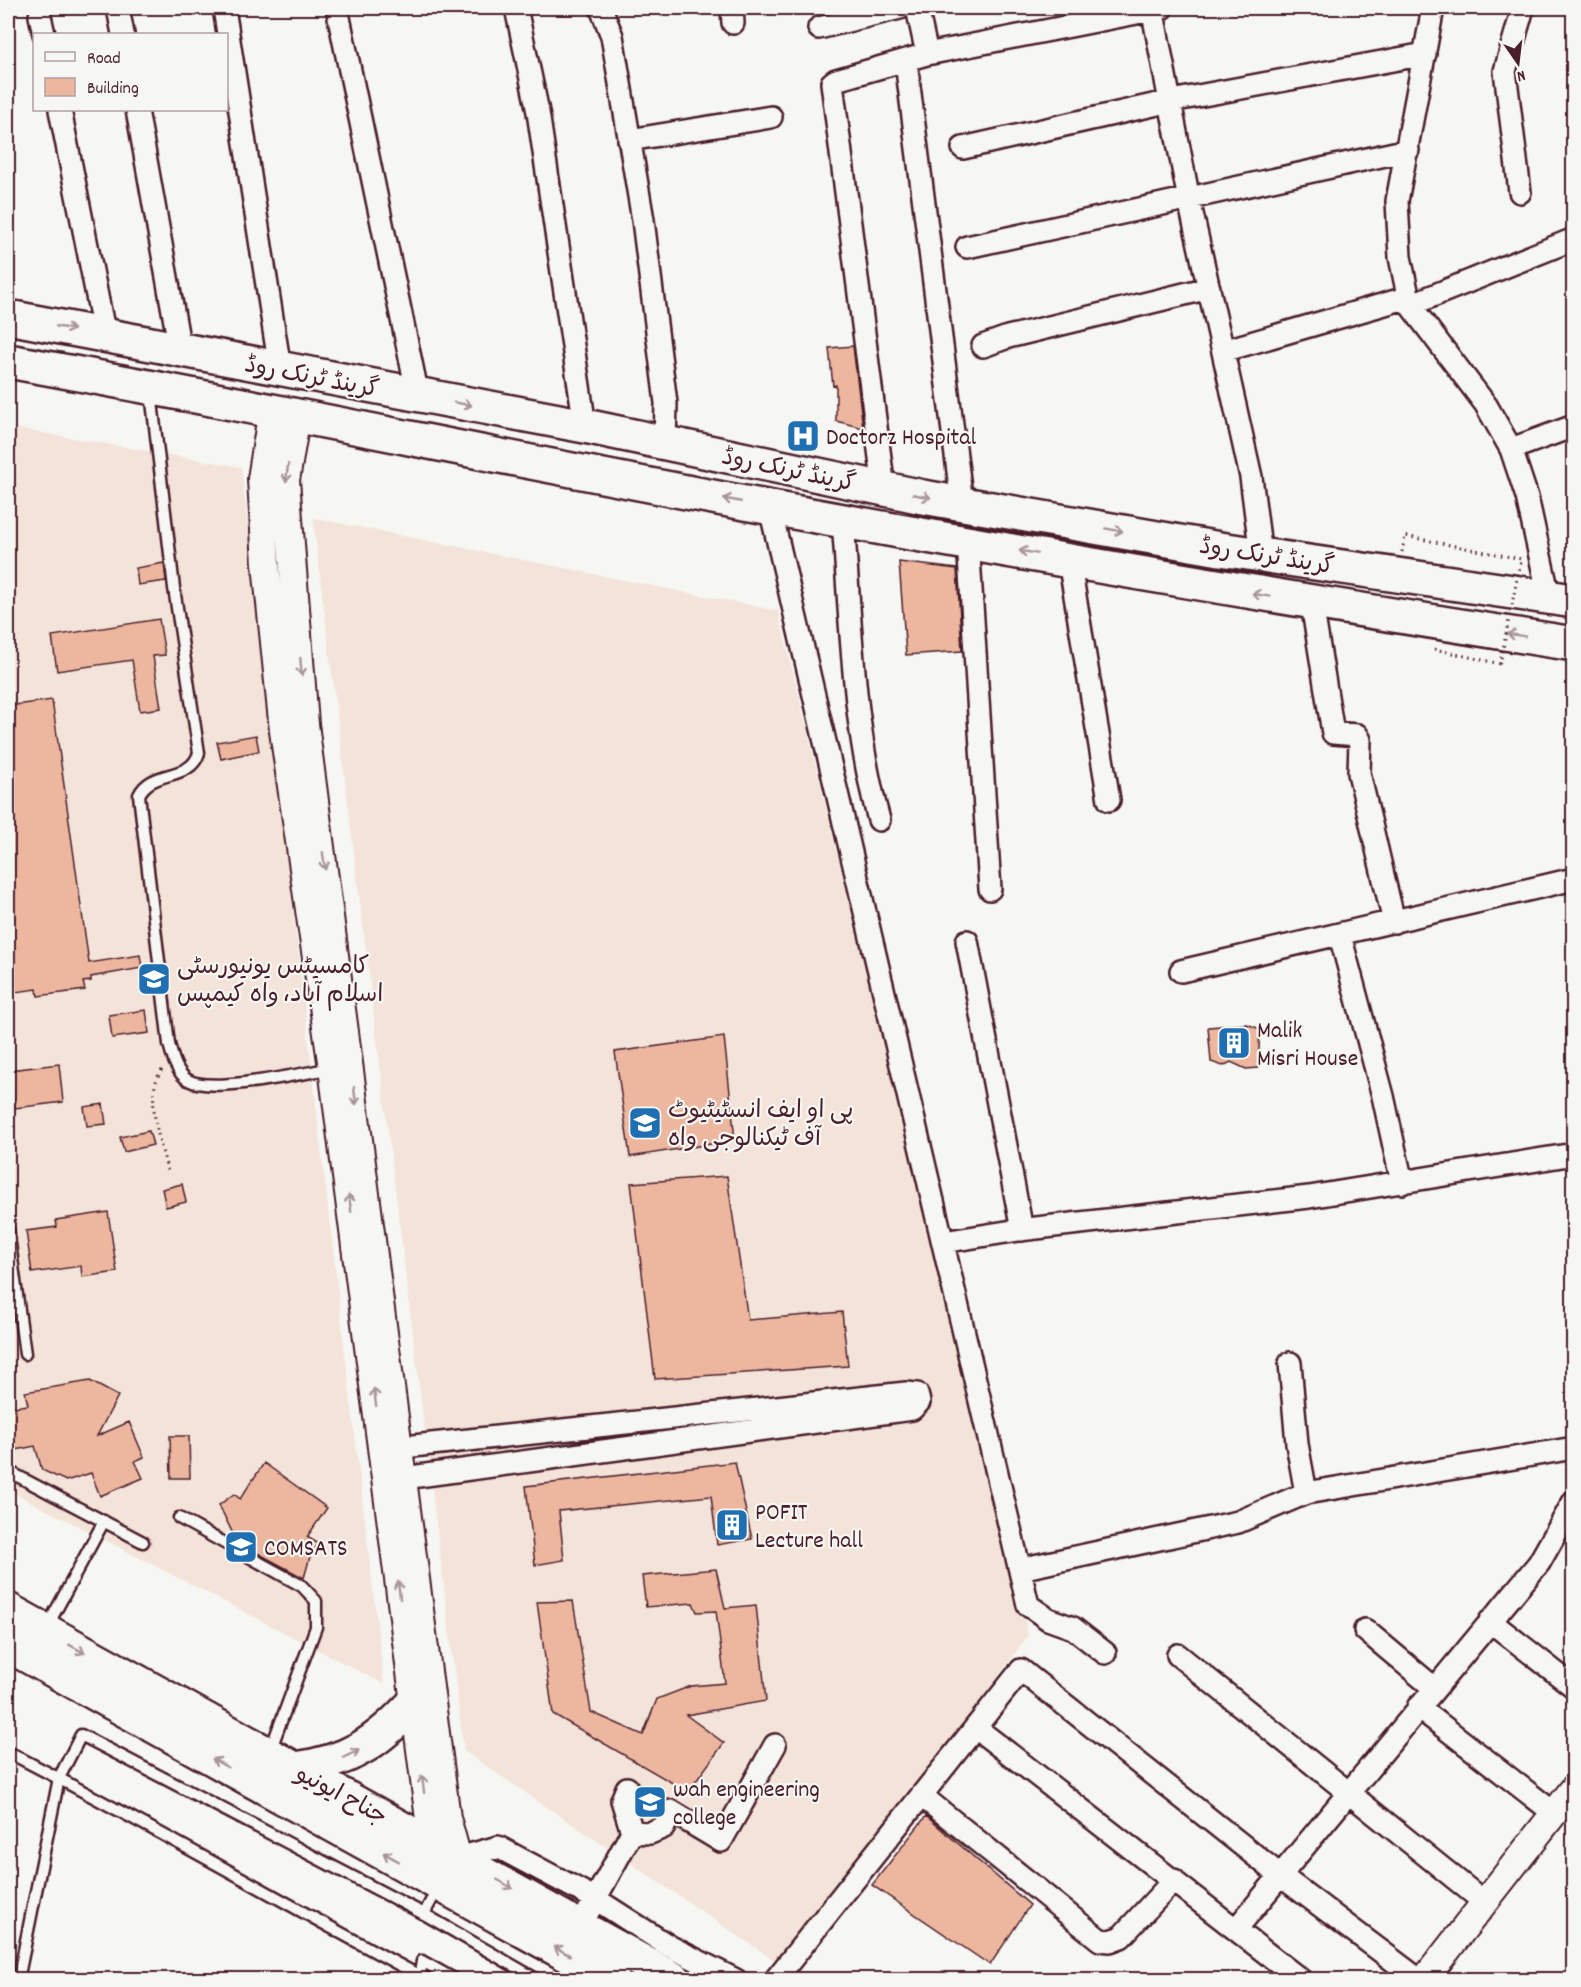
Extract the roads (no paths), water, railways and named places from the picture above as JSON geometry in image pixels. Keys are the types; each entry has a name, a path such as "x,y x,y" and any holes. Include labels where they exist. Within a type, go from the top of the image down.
{"main road":[{"name":"گرینڈ ٹرنک روڈ","path":"8,317 585,426 884,489 1261,555 1432,582 1561,599"},
{"name":"گرینڈ ٹرنک روڈ","path":"8,361 151,386 770,508 1312,604 1574,644"},
{"path":"373,431 384,389"},
{"name":"جناح ایونیو","path":"8,1610 430,1842 449,1871 613,1980"},
{"name":"جناح ایونیو","path":"8,1645 449,1871 580,1927 675,1980"},
{"path":"282,1762 318,1766 349,1756 375,1741 423,1703"}],"street":[{"path":"118,8 123,33"},
{"path":"224,8 228,33"},
{"path":"337,8 418,396"},
{"path":"516,8 538,112 585,426"},
{"path":"601,8 612,36 629,140 664,392 665,444"},
{"path":"819,28 900,8"},
{"path":"917,8 927,54"},
{"path":"884,489 832,83 927,54 1156,8 1189,200 1251,477 1261,555"},
{"path":"1433,8 1397,201 1400,257 1409,301 1486,405 1511,449 1561,599"},
{"path":"1520,192 1505,71 1523,8"},
{"path":"228,34 280,369"},
{"path":"963,148 1171,101 1425,54"},
{"path":"906,62 962,503"},
{"path":"60,111 105,336"},
{"path":"137,111 180,350"},
{"path":"629,140 771,117"},
{"path":"967,247 1408,150"},
{"path":"1223,351 1409,301 1574,239"},
{"path":"983,346 1008,337 1209,288"},
{"path":"284,412 286,480 305,724 342,1067 423,1703 430,1842"},
{"path":"1511,449 1574,426"},
{"path":"770,508 1028,1605 1048,1619 1073,1628 1105,1653"},
{"path":"843,521 860,720 870,787 879,820"},
{"path":"968,542 990,889"},
{"path":"1069,560 1109,800"},
{"path":"1312,604 1333,733 1357,735 1360,740 1359,773 1394,922"},
{"path":"1181,971 1574,879"},
{"path":"1340,935 1383,1096 1402,1183"},
{"path":"967,940 1022,1230"},
{"path":"943,1242 1022,1230 1309,1197 1574,1154"},
{"path":"1290,1363 1297,1444 1306,1493"},
{"path":"391,1448 906,1393 917,1394 919,1402 912,1409 395,1479"},
{"path":"1020,1569 1238,1522 1306,1493 1574,1448"},
{"path":"1236,1928 1490,1621 1566,1534 1574,1501"},
{"path":"1490,1621 1574,1687"},
{"path":"1365,1630 1434,1688"},
{"path":"1178,1655 1484,1902"},
{"path":"775,1980 1021,1670 1281,1876 1419,1980"},
{"path":"423,1703 447,1818 449,1871 498,1847 594,1898 669,1946 736,1980"},
{"path":"1418,1707 1554,1813"},
{"path":"976,1728 1301,1980"},
{"path":"632,1832 650,1833 664,1827 671,1811 721,1841 775,1745"},
{"path":"580,1927 632,1832 622,1800 627,1788"},
{"path":"1424,1980 1574,1788"},
{"path":"922,1796 1100,1940 1110,1941 1121,1937 1174,1880"}],"lane":[{"path":"151,386 174,588 199,753 196,764 186,771 152,780 143,787 140,795 172,1056 179,1071 188,1080 206,1084 227,1084 342,1067"},
{"path":"8,1229 25,1354"},
{"path":"8,1471 143,1542"},
{"path":"179,1518 302,1586 316,1601 316,1627 282,1762"},
{"path":"45,1631 104,1521"},
{"path":"18,1980 59,1778 81,1736 92,1739 424,1914 538,1980"},
{"path":"8,1752 420,1978 423,1961 456,1980"},
{"path":"424,1914 449,1871"}],"place":[{"name":"Doctorz Hospital","path":"803,436"},
{"name":"کامسیٹس یونیورسٹی اسلام آباد، واہ کیمپس","path":"154,979"},
{"name":"Malik Misri House","path":"1234,1043"},
{"name":"پی او ایف انسٹیٹیوٹ آف ٹیکنالوجی واہ","path":"645,1123"},
{"name":"POFIT Lecture hall","path":"732,1525"},
{"name":"COMSATS","path":"241,1547"},
{"name":"wah engineering college","path":"650,1802"}]}
